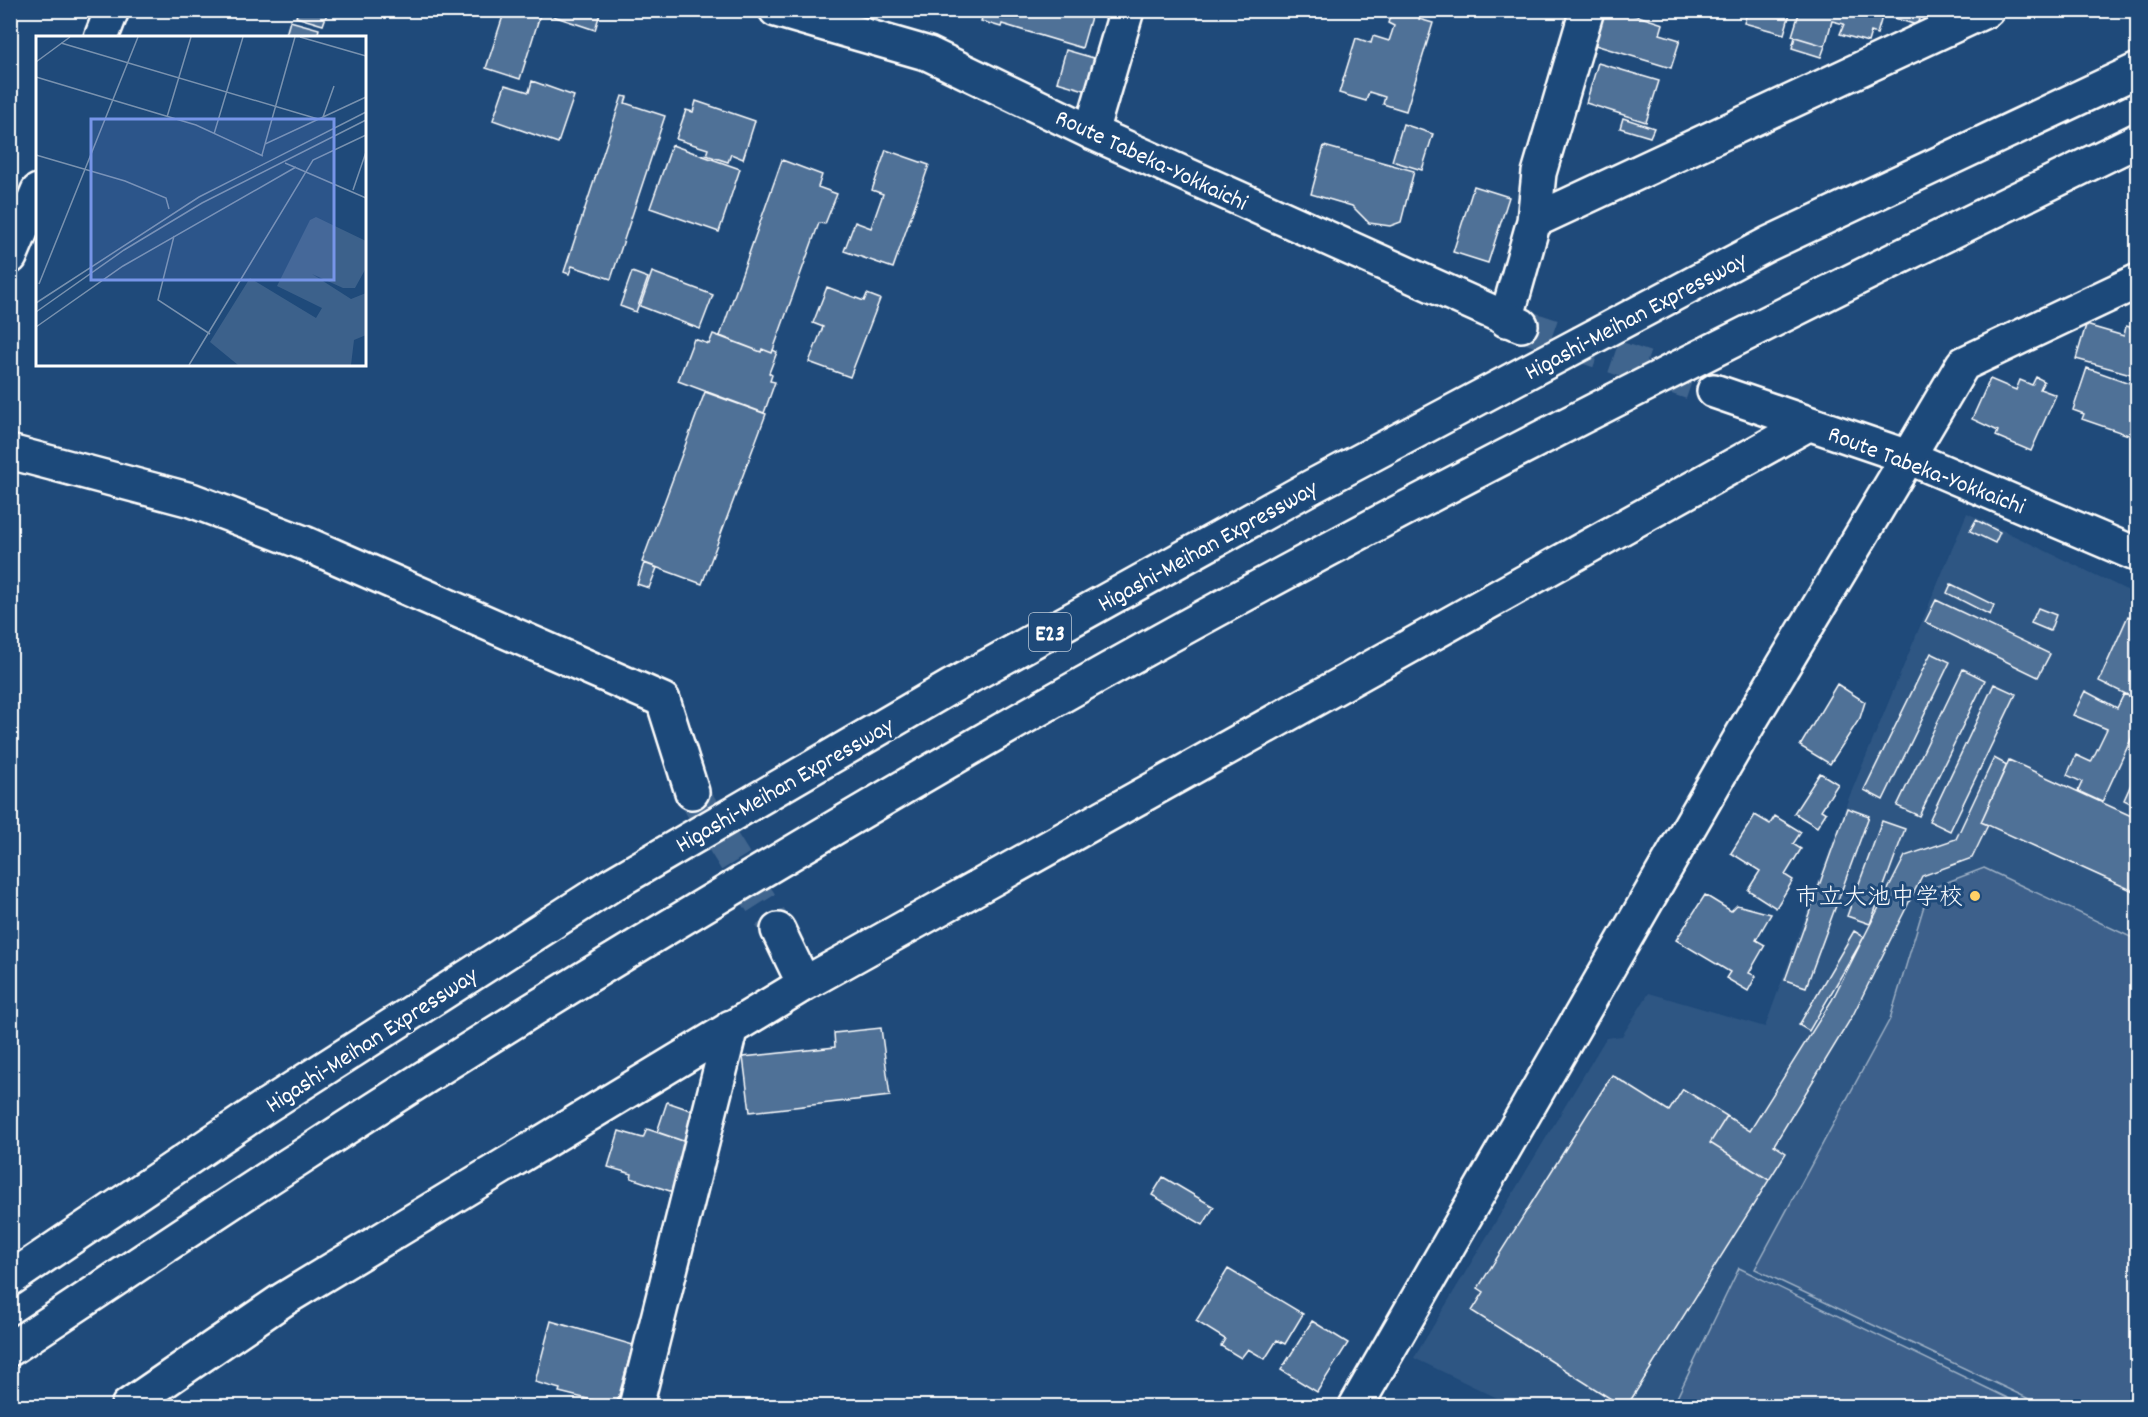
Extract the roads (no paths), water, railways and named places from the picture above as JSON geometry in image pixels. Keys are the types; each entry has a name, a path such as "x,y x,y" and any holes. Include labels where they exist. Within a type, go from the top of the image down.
{"main road":[{"path":"102,36 112,10"},
{"name":"Route Tabeka-Yokkaichi","path":"776,10 929,54 1091,132 1514,322 1534,221"},
{"path":"1091,132 1127,10"},
{"path":"1534,221 1539,173 1587,10"},
{"path":"1534,221 1987,10"},
{"name":"Higashi-Meihan Expressway","path":"10,1279 266,1106 611,885 952,686 1311,487 1768,244 2138,70"},
{"name":"E23","path":"10,1349 299,1158 627,951 984,740 1340,543 1796,307 2138,140"},
{"path":"10,257 36,196"},
{"path":"1356,1407 1749,723 1963,364 2138,281"},
{"name":"Route Tabeka-Yokkaichi","path":"1714,391 1908,457 2138,555"},
{"path":"128,1407 284,1299 804,984 1808,424"},
{"path":"10,452 191,500 304,543 663,700 692,792"},
{"path":"778,930 804,984"},
{"path":"636,1407 731,1027"}],"tunnel":[{"path":"1521,325 1714,391"},
{"path":"692,792 778,930"}],"place":[{"name":"市立大池中学校","path":"1975,896"}]}
